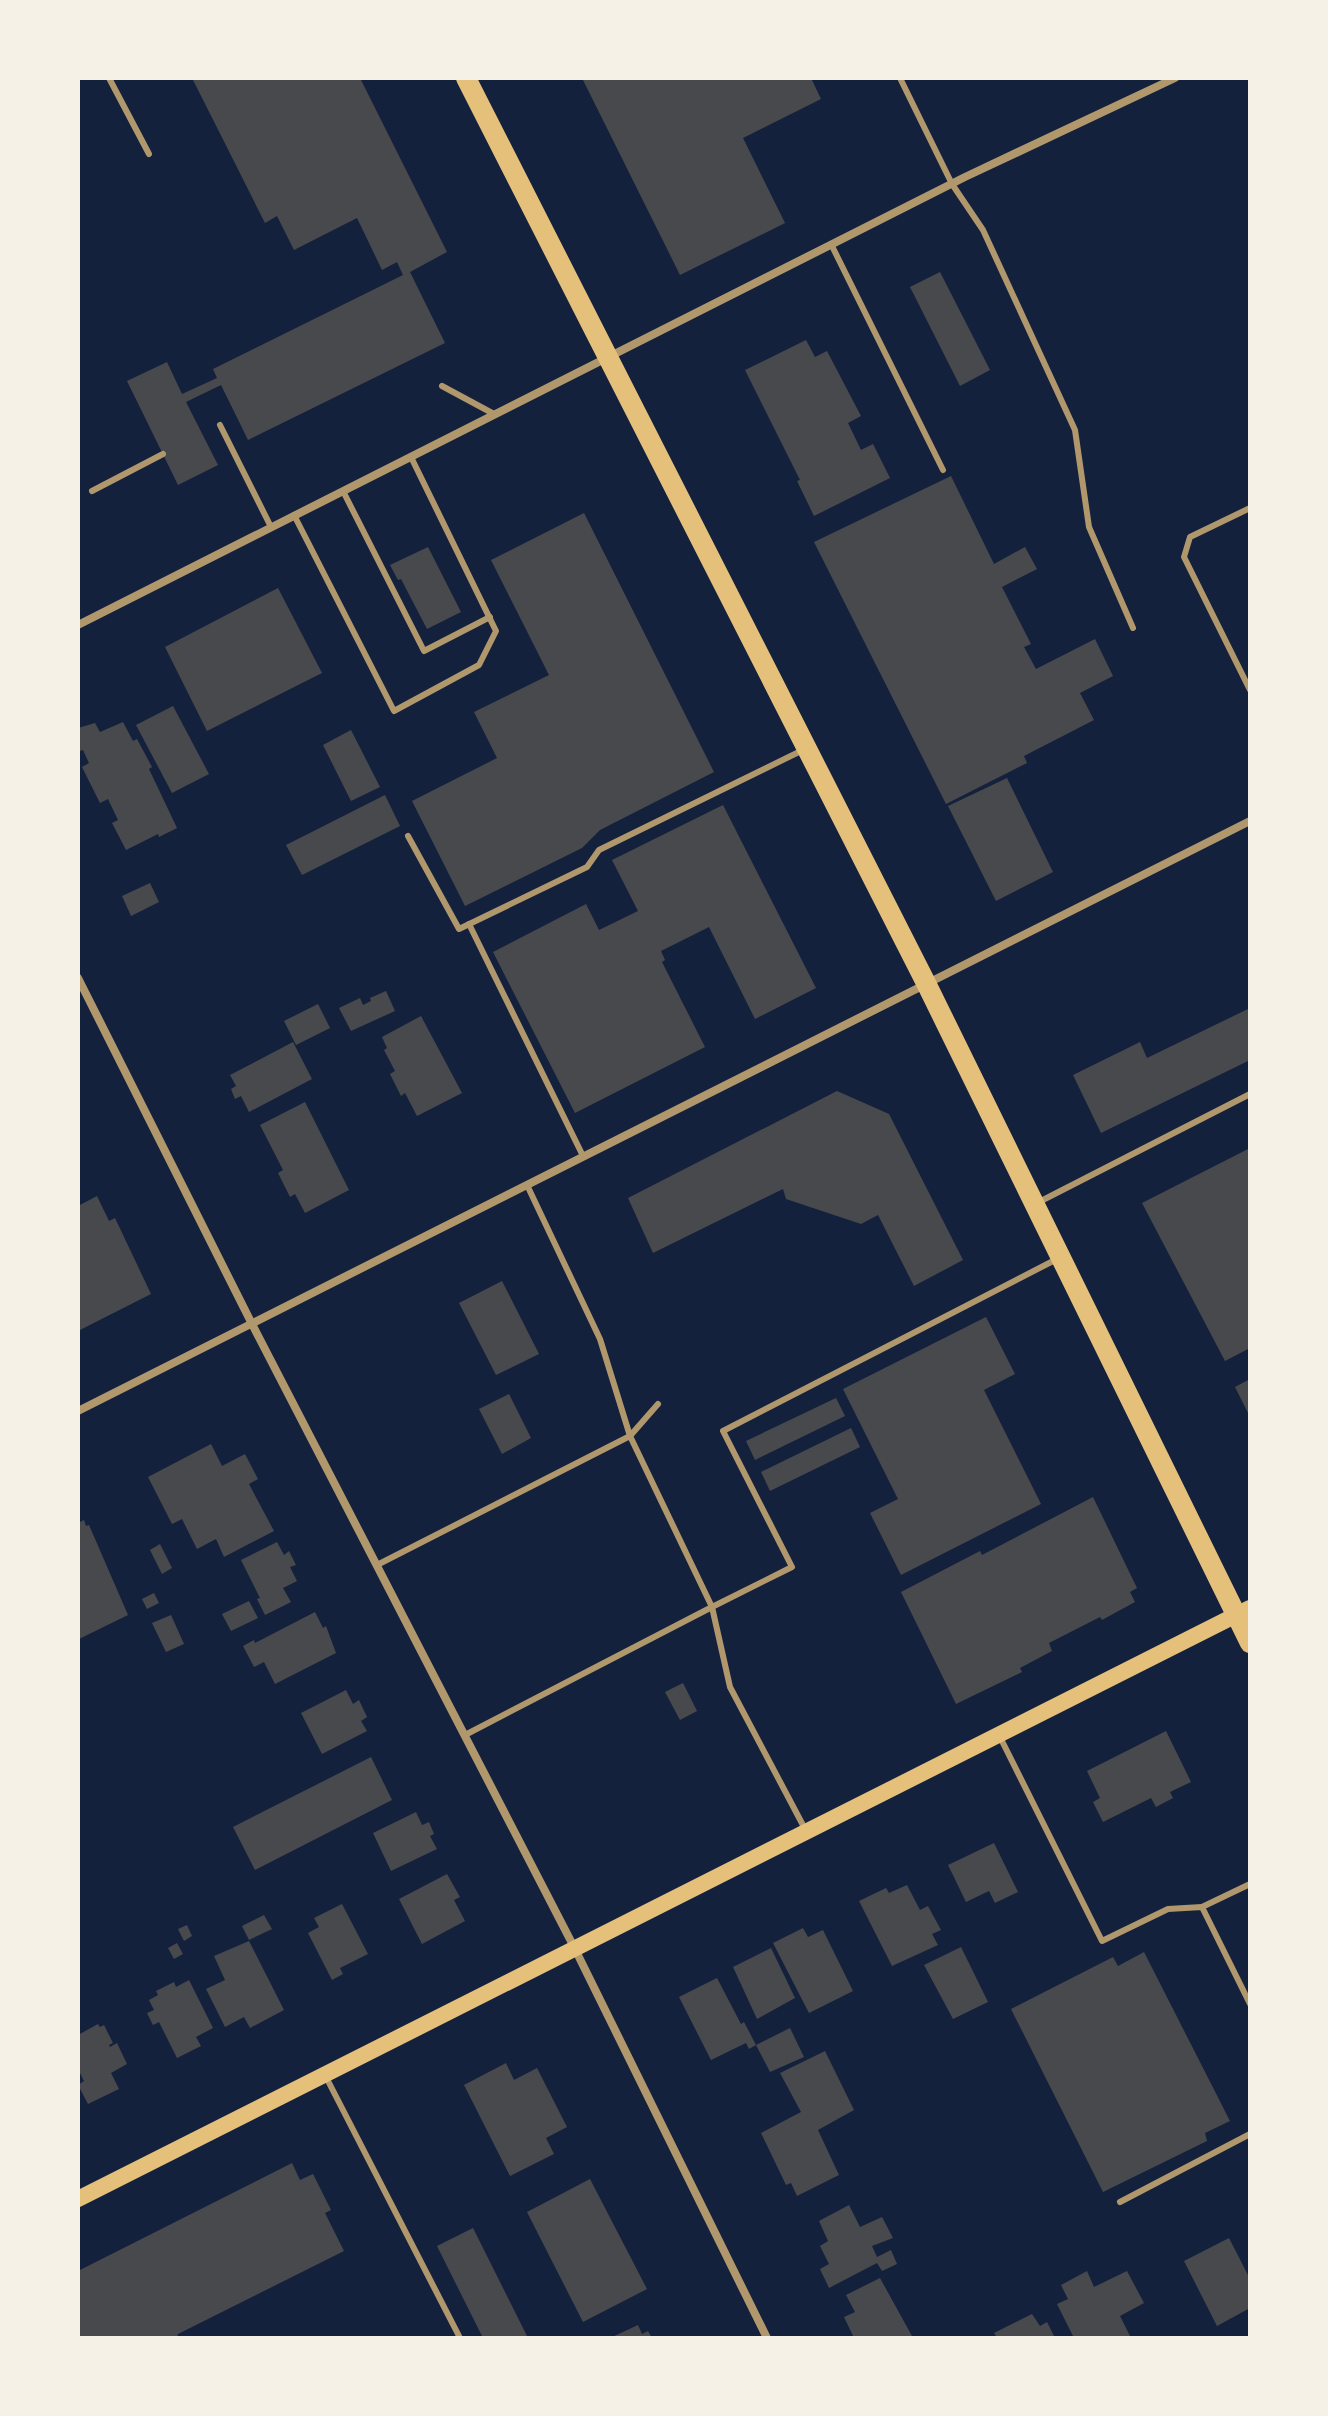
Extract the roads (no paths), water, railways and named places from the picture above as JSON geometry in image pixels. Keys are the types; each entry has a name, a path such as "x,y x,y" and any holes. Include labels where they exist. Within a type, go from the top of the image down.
{"main road":[{"path":"466,78 926,983 1060,1258 1243,1612 1250,1643"},
{"path":"78,2199 1243,1612"}],"street":[{"path":"78,625 831,244 1175,78"},
{"path":"78,1411 1250,821"},
{"path":"78,978 252,1324 575,1949 767,2338"}],"lane":[{"path":"109,78 149,154"},
{"path":"900,78 952,184 983,230 1075,430 1089,527 1133,628"},
{"path":"831,244 943,470"},
{"path":"442,386 494,414"},
{"path":"220,425 271,527"},
{"path":"92,491 163,454"},
{"path":"294,515 394,711 479,665 496,631 411,457"},
{"path":"343,491 424,651 490,617"},
{"path":"1250,508 1190,537 1184,557 1250,690"},
{"path":"408,836 459,929 587,867 599,850 806,748"},
{"path":"469,924 583,1156"},
{"path":"1034,1204 1250,1094"},
{"path":"527,1185 600,1339 630,1436 712,1607 730,1687 807,1832"},
{"path":"465,1735 792,1567 723,1431 1060,1258"},
{"path":"377,1565 630,1436 658,1404"},
{"path":"999,1735 1102,1941 1168,1909 1202,1907 1250,1884"},
{"path":"1202,1907 1250,2004"},
{"path":"325,2075 460,2338"},
{"path":"1120,2202 1250,2134"}]}
